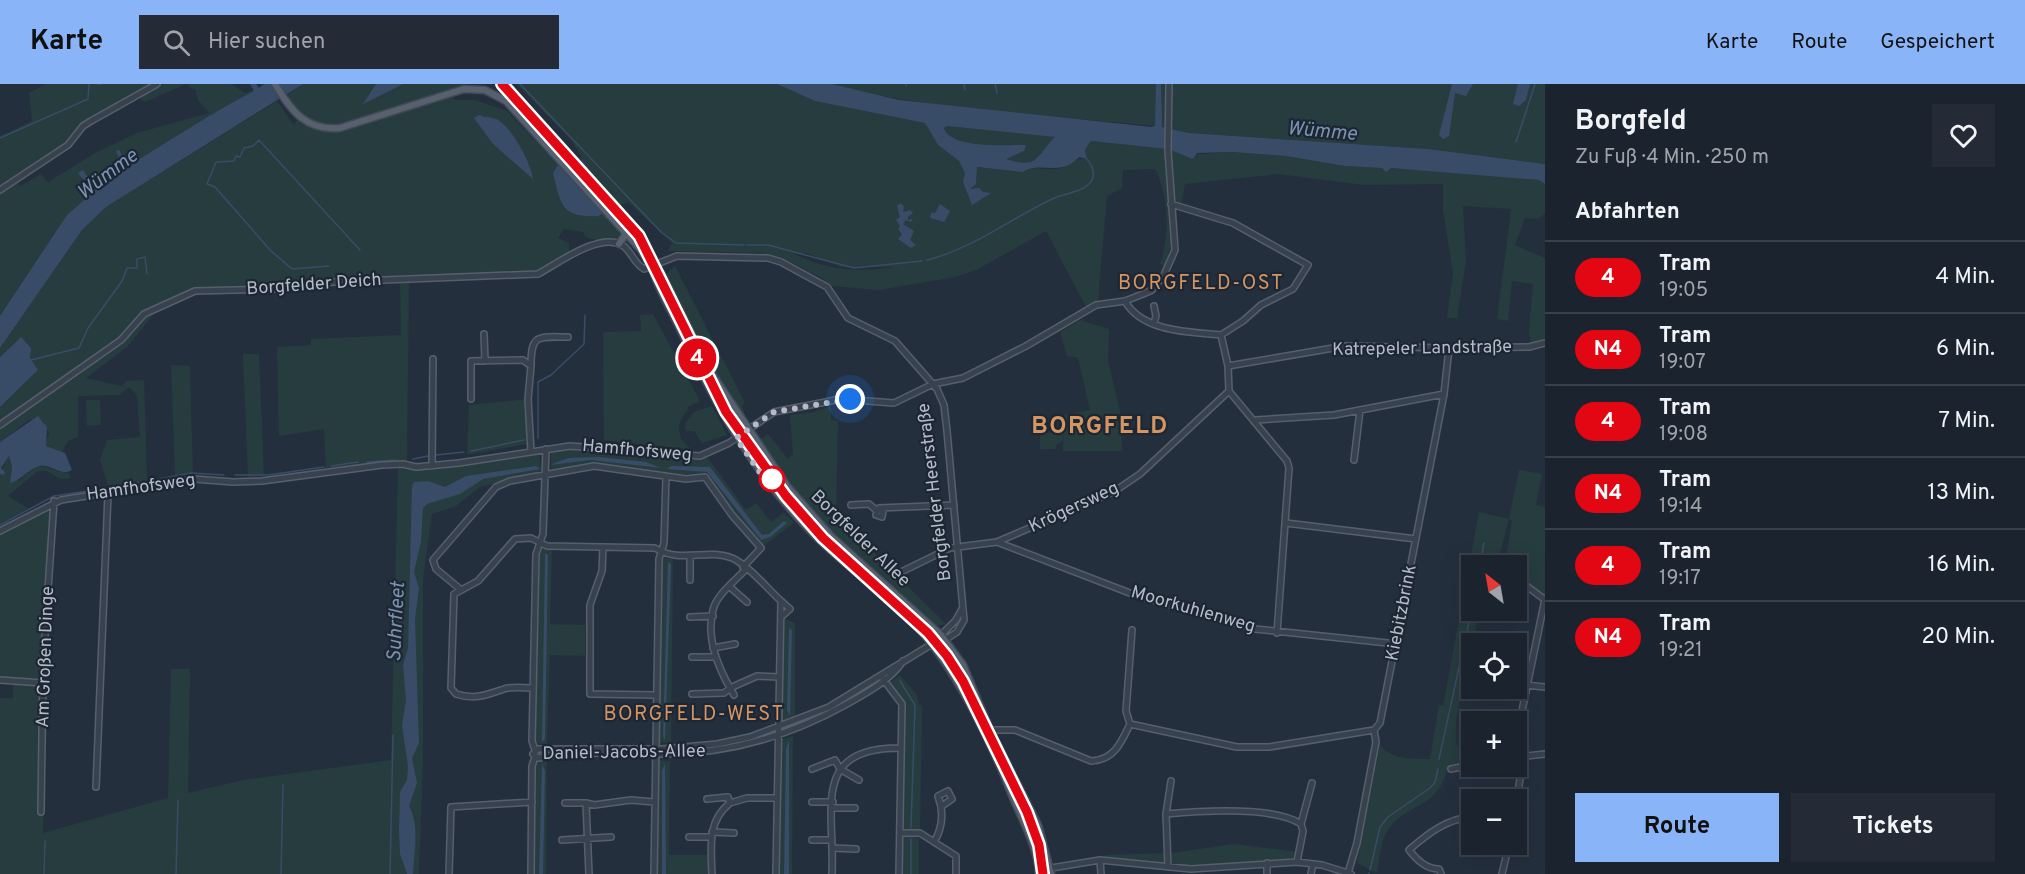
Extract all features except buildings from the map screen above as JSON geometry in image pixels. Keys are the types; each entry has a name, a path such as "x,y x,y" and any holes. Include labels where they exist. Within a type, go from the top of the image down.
{"main road":[{"path":"275,84 287,104 300,118 317,127 340,128 452,92 484,87"},
{"name":"Borgfelder Allee","path":"484,87 504,99 627,232 652,267 702,375 736,438 769,485 801,521 932,644"},
{"path":"619,243 624,240 627,232"},
{"name":"Borgfelder Allee","path":"652,267 661,273 710,371 747,430 787,486 831,536 943,637"},
{"path":"1039,872 1029,835 1003,772 964,694 932,644 943,637 968,672 990,730 1038,825 1050,871"}],"street":[{"path":"0,190 68,146 83,126 157,84"},
{"name":"Hamfhofsweg","path":"0,531 54,501 194,479 233,482 262,481 372,465 432,466 582,445 693,457 712,452 774,412 841,399 884,403 902,401 933,384 977,371 1096,305 1125,301 1152,290 1173,259 1168,150 1168,84"},
{"path":"1125,301 1133,312 1175,331 1221,335 1243,321 1261,305 1293,289 1308,265 1233,223 1171,204"},
{"path":"619,243 639,266 644,269 652,267"},
{"name":"Borgfelder Deich","path":"0,425 121,340 144,314 195,291 277,290 334,282 538,274 552,267 560,259 579,251 619,243"},
{"name":"Borgfelder Heerstraße","path":"652,267 677,256 768,258 781,262 827,287 851,321 895,341 933,384 944,405 963,608 957,620 943,637"},
{"path":"1154,306 1156,316 1154,323"},
{"path":"484,334 485,361"},
{"path":"1221,335 1228,366 1229,391 1256,420 1287,461 1286,523 1277,633"},
{"path":"531,452 528,399 531,345 547,337 568,337"},
{"name":"Katrepeler Landstraße","path":"1228,366 1345,346 1529,347 1545,343"},
{"name":"Kiebitzbrink","path":"1350,873 1377,742 1374,729 1380,723 1397,644 1444,394 1449,348"},
{"path":"432,466 433,359"},
{"path":"471,399 471,361 523,360 531,366"},
{"name":"Krögersweg","path":"899,573 958,546 997,542 1103,496 1128,482 1229,391"},
{"path":"1256,420 1334,415 1444,394"},
{"path":"1354,460 1360,410"},
{"path":"531,874 532,765 535,754 532,741 536,554 543,534 546,449"},
{"path":"734,695 715,657 712,610 718,600 730,587 745,568 761,548 732,515 705,477 666,477 594,466 502,483 433,560 436,569 460,589 471,588 515,539 531,537 547,546 655,548 667,555 729,557 745,568 781,601 776,874"},
{"path":"654,874 656,695 666,477"},
{"path":"96,787 108,494"},
{"name":"Am Großen Dinge","path":"41,812 43,682 54,501"},
{"path":"851,505 869,504 876,510 954,505"},
{"path":"1286,523 1416,539"},
{"name":"Moorkuhlenweg","path":"997,542 1134,595 1255,629 1397,644"},
{"path":"603,547 602,571 590,605 590,694 656,695"},
{"path":"690,556 690,580"},
{"path":"1527,586 1544,599 1527,680"},
{"path":"730,587 747,602"},
{"path":"460,589 453,598 453,692 473,698 488,696 509,687 533,688"},
{"path":"690,617 713,616"},
{"path":"990,730 1015,730 1091,761 1112,754 1120,746 1130,724 1126,711 1132,630"},
{"path":"1536,638 1545,639"},
{"path":"713,648 735,644"},
{"name":"Daniel-Jacobs-Allee","path":"535,754 711,751 779,731 829,707 882,678 903,661 932,644"},
{"path":"692,657 715,657"},
{"path":"692,694 724,693 758,676 779,676"},
{"path":"882,678 902,704 899,874"},
{"path":"0,680 43,682"},
{"path":"1527,685 1545,687"},
{"path":"1130,724 1237,747 1279,746 1374,729"},
{"path":"832,874 833,805 840,769 856,754 867,749 901,748"},
{"path":"1527,756 1545,754"},
{"path":"812,769 835,760 840,769 859,780"},
{"path":"1451,769 1461,767"},
{"path":"1168,867 1166,814 1171,781"},
{"path":"1297,862 1303,831 1301,824 1312,783"},
{"path":"707,799 728,797 730,803"},
{"path":"712,874 712,835 718,816 730,803 747,798 777,798"},
{"path":"565,803 586,802 594,805 631,800 654,802"},
{"path":"449,874 451,807 532,802"},
{"path":"586,802 589,874"},
{"path":"812,802 855,808"},
{"path":"934,842 941,830 942,806"},
{"path":"1166,814 1218,811 1250,813 1294,820 1301,824"},
{"path":"1440,872 1421,863 1409,850 1433,831 1461,817"},
{"path":"688,837 734,833"},
{"path":"900,833 920,833 956,856 956,874"},
{"path":"562,840 611,837"},
{"path":"812,840 832,840"},
{"path":"832,848 856,849"},
{"path":"1502,874 1506,855"},
{"path":"1039,872 1100,860 1191,871 1297,862 1350,873"},
{"path":"1100,860 1101,874"},
{"path":"1267,863 1267,874"},
{"path":"1311,874 1313,864"},
{"path":"1147,865 1147,874"},
{"path":"1231,867 1231,874"}],"green space":[{"path":"46,84 154,84 88,118 68,141 37,164 0,185 0,136 32,121 29,93"},
{"path":"163,84 186,84 145,102 138,98 118,111 91,123"},
{"path":"186,84 231,84 245,93 259,88 262,84 286,84 98,203 0,331 0,193 18,183 20,186 41,174 48,182 95,153 137,133 209,113 198,100 196,91"},
{"path":"303,84 468,84 451,89 454,100 475,100 507,111 556,163 582,157 572,141 517,84 777,84 815,101 925,123 938,145 959,161 965,173 964,182 972,205 983,192 970,189 976,183 977,167 1023,172 1032,169 1061,168 1076,160 1087,159 1085,150 1091,141 1165,148 1172,241 1165,266 1160,264 1167,228 1165,203 1155,169 1123,170 1122,188 1107,196 1098,301 1086,307 1046,231 978,269 956,277 879,290 832,286 820,277 786,260 764,253 668,251 672,243 628,202 603,214 620,234 618,240 600,241 585,237 583,232 564,229 558,238 569,243 569,253 539,271 341,279 271,288 194,289 162,304 127,347 86,378 122,386 126,381 144,380 147,480 109,489 100,460 107,440 140,437 137,395 129,387 119,395 78,396 78,437 68,441 62,452 46,446 49,434 43,420 29,420 0,442 0,407 26,382 33,366 16,341 0,357 0,348 82,230 106,207 277,101 294,125 297,120 317,130 353,129 350,122 321,123 305,116 287,95","holes":["806,253 841,267 894,267 868,270 842,269 818,264 794,254"]},
{"path":"832,84 1545,84 1545,164 1428,149 1189,133 1173,129 1173,121 1166,123 1166,127 998,112 913,101"},
{"path":"947,126 1056,137 1035,160 1025,163 1005,159 1024,151 1025,145 967,143 948,135 944,128"},
{"path":"1172,150 1187,155 1233,152 1286,156 1345,166 1453,171 1539,180 1545,184 1545,214 1537,219 1525,218 1515,245 1545,258 1545,338 1531,344 1529,331 1533,284 1512,281 1508,321 1497,319 1511,209 1463,206 1466,261 1457,318 1447,318 1453,273 1443,210 1443,184 1364,185 1278,174 1185,184 1181,204 1174,202"},
{"path":"675,266 745,403 742,406 745,415 736,406 713,372 665,275"},
{"path":"400,282 409,282 407,462 326,468 324,429 279,436 277,347 311,345 311,339 401,335"},
{"path":"653,314 700,401 687,407 688,410 679,426 683,441 693,450 604,440 603,332 641,331 640,315"},
{"path":"1080,320 1109,329 1108,360 1120,412 1122,451 1063,451 1064,415 1090,410 1078,358 1067,356 1060,332"},
{"path":"243,354 259,354 264,476 248,477"},
{"path":"171,365 190,366 193,474 175,475"},
{"path":"527,399 527,444 467,455 469,405"},
{"path":"86,400 100,400 101,425 87,426"},
{"path":"712,406 727,435 702,443 694,431 686,431 685,424 694,412"},
{"path":"831,406 831,420 838,421 836,515 946,624 935,626 829,530 796,492 759,441 768,434 788,459 793,454 790,415 813,412"},
{"path":"1063,432 1063,441 1057,444 1055,449 1040,449 1040,433"},
{"path":"570,448 683,459 707,457 746,510 756,503 771,522 784,512 794,523 762,547 705,473 666,474 590,467 551,472 551,453"},
{"path":"539,453 541,472 480,487 456,506 432,514 423,579 423,760 419,874 0,874 0,698 13,698 13,678 0,677 0,534 55,504 43,833 168,798 171,669 190,669 188,793 243,780 391,760 398,467 444,468"},
{"path":"9,455 12,466 10,476 19,481 34,469 44,466 69,473 71,478 60,479 47,471 38,471 8,496 29,509 0,526 0,474"},
{"path":"1519,470 1542,474 1536,505 1545,507 1545,594 1542,595 1527,583 1527,555 1507,555 1512,520 1509,519"},
{"path":"1479,512 1509,519 1500,555 1471,555"},
{"path":"543,549 552,549 550,624 585,625 585,656 550,655 547,744 535,741 538,554"},
{"path":"673,559 671,743 658,743 661,560"},
{"path":"1461,609 1461,621 1477,621 1474,633 1461,633 1461,696 1456,720 1456,744 1461,746 1461,765 1448,768 1437,792 1423,804 1407,812 1390,827 1382,843 1377,873 1357,863 1380,745 1396,756 1409,759 1430,759 1439,705 1443,706"},
{"path":"783,618 795,623 795,716 782,721"},
{"path":"900,675 917,695 919,705 922,705 920,830 906,830 902,826 904,704 889,683"},
{"path":"966,677 1035,822 1046,857 1040,859 1010,783 959,681"},
{"path":"793,736 792,874 778,874 780,740"},
{"path":"657,760 670,761 669,855 709,855 709,874 655,874"},
{"path":"539,761 547,761 546,874 532,874 534,765"},
{"path":"906,836 919,838 919,874 901,874 902,839"},
{"path":"1234,844 1298,852 1295,858 1229,865 1173,865 1171,853"},
{"path":"1168,853 1164,864 1106,858 1106,855"}],"water":[{"path":"250,84 256,84 259,88 265,84 303,84 106,207 82,230 0,348 0,316 67,215 91,194 92,190 78,173 83,170 96,190 124,168 116,151 119,150 128,166 254,91"},
{"path":"376,84 403,84 363,104"},
{"path":"777,84 832,84 899,100 1151,127 1155,126 1156,84 1161,84 1162,127 1189,133 1428,149 1545,164 1545,184 1539,180 1391,168 1386,172 1382,168 1345,166 1286,156 1233,152 1197,153 1193,159 1168,149 1091,141 1085,150 1087,159 1079,157 1065,167 1036,168 1023,172 977,167 976,184 970,189 979,188 983,192 991,193 972,205 963,182 965,173 959,161 938,145 925,123 815,101","holes":["947,126 1055,137 1035,160 1025,163 1006,159 1024,151 1026,145 968,143 948,135 944,128"]},
{"path":"1452,84 1473,84 1466,96 1455,93 1449,136 1443,139 1439,135"},
{"path":"1518,84 1530,84 1526,100 1519,106 1513,104"},
{"path":"479,115 496,119 509,130 525,155 533,179 493,144 474,118"},
{"path":"582,160 601,184 608,207 599,216 577,215 570,212 558,194 553,173 558,165"},
{"path":"900,203 904,206 903,212 910,210 913,213 908,217 908,220 913,219 911,222 906,220 903,224 914,231 910,240 916,245 911,248 898,239 902,234 896,220 900,217 897,206"},
{"path":"940,204 950,211 944,222 930,218 931,213 935,213"},
{"path":"21,337 31,348 30,358 38,370 0,407 0,357"},
{"path":"38,416 47,427 46,446 65,453 72,470 64,472 40,466 10,483 12,466 9,456 1,468 5,472 4,475 0,474 0,442"},
{"path":"599,457 646,462 661,468 591,460 550,465 568,458"},
{"path":"536,466 540,469 483,479 460,494 427,504 423,508 421,542 414,572 419,588 415,619 419,743 412,758 417,783 409,806 416,839 413,874 407,874 400,854 399,830 400,792 407,780 408,766 402,725 406,700 403,665 408,648 412,486 414,482 428,481 445,487 466,476"},
{"path":"671,466 710,467 762,535 769,534 784,521 787,523 770,537 761,540 707,472 667,469"},
{"path":"545,553 548,555 545,739 542,742"},
{"path":"668,562 671,564 665,740 663,736"},
{"path":"789,628 792,630 790,716 787,710"},
{"path":"789,740 789,874 784,874 786,749"},
{"path":"542,764 545,771 543,874 539,874"},
{"path":"665,764 666,874 662,874 662,770"}],"pier":[{"path":"579,158 605,187 611,207 604,215 556,163"}],"waterway":[{"path":"0,138 88,99 89,84"},
{"path":"96,84 102,84"},
{"path":"520,84 662,233 676,243 744,245"},
{"path":"964,84 965,90"},
{"path":"995,84 997,93"},
{"path":"1516,142 1535,84"},
{"path":"329,266 292,269 270,250 215,187 207,184 216,162 234,161 236,156 240,157 244,148 253,146 259,140 360,250"},
{"path":"927,260 960,249 1052,199 1087,186 1092,180 1093,173 1086,158"},
{"path":"747,245 768,245 854,268 922,261"},
{"path":"31,360 79,348 88,328 122,281 127,268 137,268 137,259 145,257 147,274"},
{"path":"538,438 538,382 551,375 584,344 585,315"},
{"path":"471,451 524,440"},
{"path":"436,455 464,452"},
{"path":"413,459 428,456"},
{"path":"367,462 396,460"},
{"path":"331,466 358,462"},
{"path":"235,475 268,475 324,467"},
{"path":"111,488 191,473 224,475"},
{"path":"0,525 54,496 102,489"},
{"path":"1482,555 1484,543"},
{"path":"1439,759 1469,621"},
{"path":"900,681 915,705 911,828"},
{"path":"390,874 393,735"},
{"path":"1370,870 1380,827 1388,817 1430,788 1435,782 1438,769"},
{"path":"281,874 283,785"},
{"path":"176,874 178,800"},
{"path":"911,839 911,874"},
{"path":"44,874 45,841"}],"tram line":[{"path":"502,84 639,236 726,412 786,497 823,538 928,633 947,656 963,681 1027,812 1039,845 1043,874"},
{"name":"4","path":"502,84 628,221 639,236 726,412 760,463 795,508 823,538 928,633 947,656 963,681 1027,812 1039,845 1043,874"}],"district":[{"name":"BORGFELD-OST","path":"1201,284"},
{"name":"BORGFELD","path":"1100,427"},
{"name":"BORGFELD-WEST","path":"694,715"}],"route":[{"path":"772,479 768,484 736,438 774,412 850,399"}],"water label":[{"name":"Wümme","path":"1322,132"},
{"name":"Wümme","path":"108,175"},
{"name":"Suhrfleet","path":"397,622"}]}
